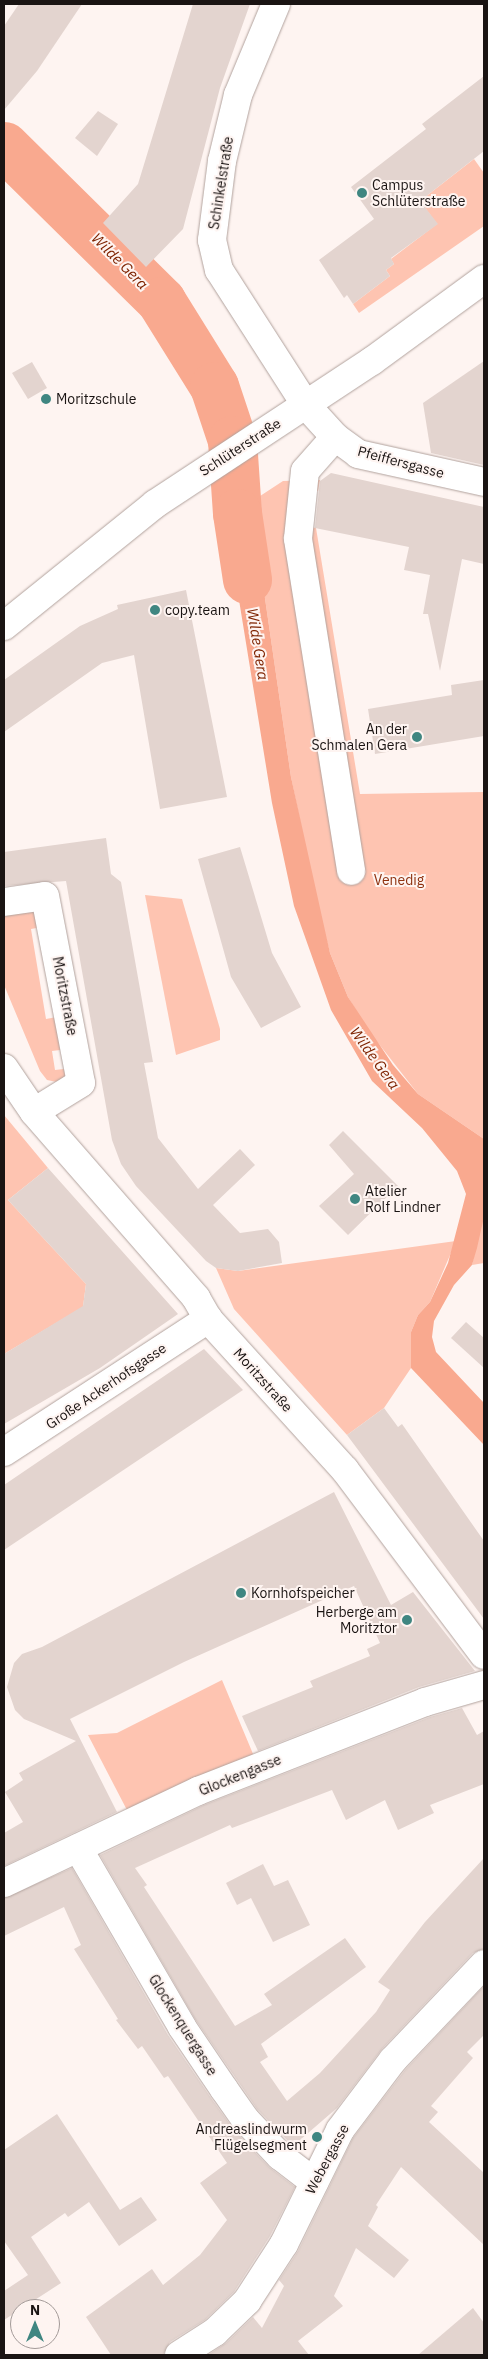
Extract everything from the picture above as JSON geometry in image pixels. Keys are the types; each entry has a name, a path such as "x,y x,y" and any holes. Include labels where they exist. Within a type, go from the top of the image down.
{"street":[{"name":"Schinkelstraße","path":"276,4 238,95 222,161 212,240 219,270 305,404"},
{"name":"Schlüterstraße","path":"4,626 191,479 442,312 484,279"},
{"name":"Pfeiffersgasse","path":"305,404 335,437 358,454 484,482"},
{"path":"335,437 305,471 298,539 351,871"},
{"name":"Moritzstraße","path":"4,902 45,896 81,1082 34,1112"},
{"name":"Moritzstraße","path":"4,1068 34,1112 196,1298 208,1319 345,1470 484,1655"},
{"name":"Große Ackerhofsgasse","path":"4,1452 208,1319"},
{"name":"Glockengasse","path":"4,1883 198,1791 425,1702 484,1685"},
{"name":"Glockenquergasse","path":"78,1848 182,2027 229,2096 280,2156 314,2182"},
{"name":"Webergasse","path":"179,2355 215,2332 247,2301 284,2244 340,2130 391,2063 484,1964"}],"green space":[{"path":"474,159 484,173 484,226 359,313 353,304 390,276 386,270 394,264 391,259 437,224 420,201"},
{"name":"Venedig","path":"320,480 318,491 314,490 310,527 316,528 360,794 484,792 484,1139 418,1094 368,1030 348,997 330,953 318,907 291,777 251,502 283,481"},
{"path":"145,895 182,899 220,1029 220,1040 176,1055"},
{"path":"30,905 47,926 31,929 46,1019 62,1016 68,1049 52,1051 55,1070 72,1068 65,1078 57,1082 47,1080 40,1071 4,985 4,910"},
{"path":"4,1115 48,1168 8,1200 86,1284 83,1307 4,1354"},
{"path":"484,1217 484,1263 472,1265 482,1220"},
{"path":"456,1241 430,1302 418,1315 411,1332 411,1368 384,1408 347,1435 234,1309 216,1268 238,1271"},
{"path":"222,1680 256,1761 128,1812 88,1735 117,1733"}],"water":[{"path":"251,502 291,777 330,953 348,997 393,1065 418,1094 484,1139 484,1217 477,1248 472,1265 454,1285 434,1321 432,1337 436,1352 484,1403 484,1445 411,1368 411,1332 418,1315 430,1302 448,1263 466,1194 457,1171 422,1128 372,1081 331,1010 294,906 272,803 226,520"}],"building":[{"path":"19,4 82,4 37,71 4,110 4,26"},
{"path":"193,4 250,4 220,88 183,229 146,267 103,223 138,184"},
{"path":"484,76 484,151 420,201 438,224 391,258 394,264 386,270 390,276 353,304 347,295 344,298 319,260 374,219 351,187 426,129 422,124"},
{"path":"98,111 118,124 97,156 75,138"},
{"path":"484,361 484,465 431,453 423,403"},
{"path":"32,362 47,388 28,399 12,373"},
{"path":"331,473 484,507 484,564 462,559 440,671 428,614 423,614 430,575 404,570 409,547 315,528 320,481"},
{"path":"186,590 227,797 160,809 134,655 102,663 4,732 4,680 80,626 118,609 117,605"},
{"path":"484,680 484,736 375,754 368,709 452,695 451,685"},
{"path":"106,838 111,874 121,882 153,1062 144,1063 158,1138 198,1189 240,1149 255,1165 213,1205 240,1233 268,1229 279,1242 282,1263 238,1271 216,1268 206,1261 136,1186 121,1164 112,1140 66,881 4,886 4,852"},
{"path":"240,847 272,953 301,1007 261,1028 231,977 198,859"},
{"path":"343,1131 398,1186 348,1235 319,1206 354,1174 329,1145"},
{"path":"48,1168 178,1314 100,1368 4,1424 4,1354 83,1306 86,1284 8,1200"},
{"path":"466,1322 484,1338 484,1368 451,1338"},
{"path":"204,1349 243,1390 4,1550 4,1485"},
{"path":"384,1408 398,1427 402,1424 484,1541 484,1619 347,1435"},
{"path":"334,1492 391,1605 413,1592 475,1671 419,1687 258,1751 242,1716 313,1687 310,1681 370,1656 367,1649 380,1643 354,1586 184,1662 70,1719 117,1812 4,1866 4,1833 23,1822 5,1792 23,1780 19,1773 76,1741 24,1719 15,1710 7,1687 14,1663 22,1654 42,1647"},
{"path":"462,1708 477,1735 484,1731 484,1784 430,1805 434,1813 398,1830 385,1800 346,1820 332,1790 232,1828 230,1825 135,1868 147,1885 144,1887 235,2026 272,2005 264,1994 345,1938 366,1967 261,2044 268,2057 260,2062 287,2101 320,2073 376,2012 390,1990 378,1982 425,1922 484,1858 484,1949 473,1953 382,2049 337,2108 293,2146 257,2109 195,2019 100,1855 204,1805 430,1717"},
{"path":"263,1864 274,1886 288,1880 310,1925 273,1942 251,1898 237,1905 226,1883"},
{"path":"72,1868 168,2035 211,2098 234,2130 269,2167 295,2187 270,2236 234,2292 205,2320 170,2342 163,2355 111,2355 86,2317 152,2269 163,2285 200,2255 227,2220 200,2183 227,2163 168,2076 164,2078 142,2046 138,2049 116,2020 118,2019 74,1949 81,1945 64,1907 4,1936 4,1898"},
{"path":"484,1986 484,2035 467,2052 473,2058 431,2106 438,2112 429,2122 484,2173 484,2245 401,2167 376,2205 378,2207 368,2226 409,2260 394,2278 356,2248 334,2296 343,2306 298,2341 309,2355 208,2355 226,2343 253,2317 262,2328 284,2286 279,2280 298,2251 353,2138 405,2070"},
{"path":"57,2114 120,2210 141,2197 157,2220 119,2246 89,2202 68,2217 65,2213 31,2237 61,2283 36,2299 10,2299 10,2316 4,2320 4,2291 28,2275 4,2241 4,2150"},
{"path":"473,2308 484,2323 484,2355 418,2355"}],"waterway":[{"name":"Wilde Gera","path":"4,146 161,301 214,386 232,440 237,513 247,579"}],"place":[{"name":"Campus Schlüterstraße","path":"362,193"},
{"name":"Moritzschule","path":"46,399"},
{"name":"copy.team","path":"155,610"},
{"name":"An der Schmalen Gera","path":"417,737"},
{"name":"Atelier Rolf Lindner","path":"355,1199"},
{"name":"Kornhofspeicher","path":"241,1593"},
{"name":"Herberge am Moritztor","path":"407,1620"},
{"name":"Andreaslindwurm Flügelsegment","path":"317,2137"}]}
